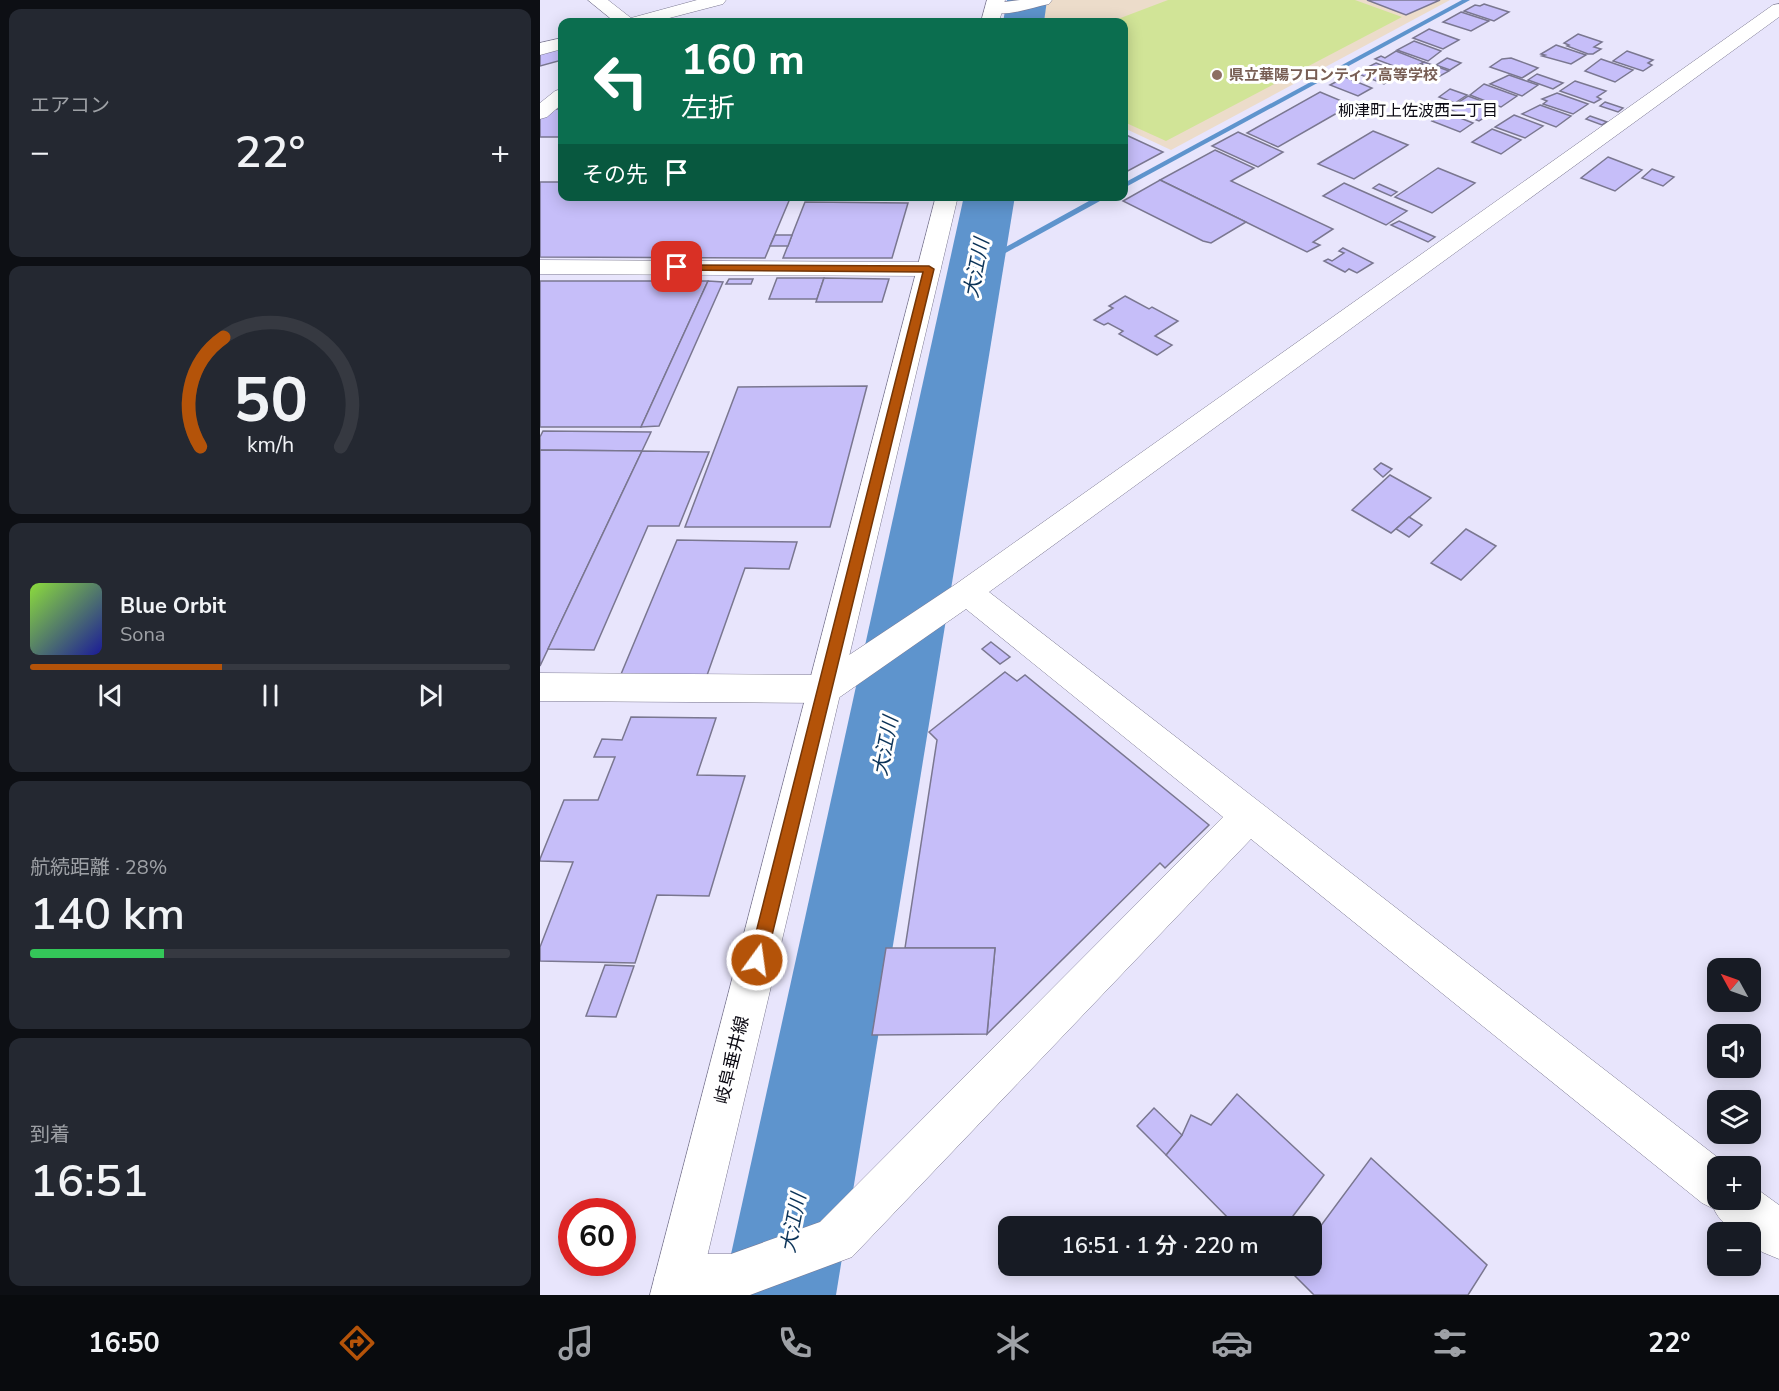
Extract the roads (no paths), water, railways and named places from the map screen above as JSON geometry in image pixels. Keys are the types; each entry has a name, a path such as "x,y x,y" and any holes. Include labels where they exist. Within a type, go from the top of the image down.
{"street":[{"path":"597,0 628,18"},
{"path":"640,18 660,0"},
{"path":"650,18 717,0"},
{"path":"997,10 1038,1"},
{"path":"540,687 825,689 870,656 967,592 1779,9"},
{"path":"540,49 558,44"},
{"path":"540,113 558,98"},
{"name":"岐阜垂井線","path":"676,1286 946,201"},
{"path":"540,267 929,269"},
{"path":"967,592 1248,817 1707,1178"},
{"path":"676,1286 731,1278 835,1240 1248,817"},
{"path":"1747,1210 1779,1235"}],"waterway":[{"name":"大江川","path":"1024,18 1027,0"},
{"path":"1128,184 1467,0"},
{"name":"大江川","path":"779,1295 989,201"},
{"path":"977,265 1096,201"}],"place":[{"name":"県立華陽フロンティア高等学校","path":"1217,75"}],"district":[{"name":"柳津町上佐波西二丁目","path":"1418,110"}]}
